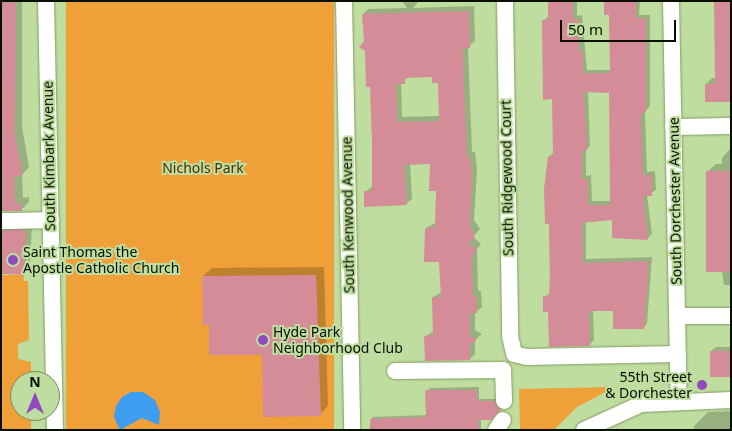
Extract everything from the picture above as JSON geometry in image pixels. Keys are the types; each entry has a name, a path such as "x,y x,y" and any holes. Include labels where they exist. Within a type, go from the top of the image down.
{"street":[{"name":"South Kimbark Avenue","path":"46,1 55,430"},
{"name":"South Kenwood Avenue","path":"344,1 352,430"},
{"name":"South Ridgewood Court","path":"504,1 510,336 514,354 527,357 678,354"},
{"name":"South Dorchester Avenue","path":"671,1 679,401"},
{"path":"674,127 731,126"},
{"path":"1,221 51,220"},
{"path":"677,316 731,316"},
{"path":"395,371 503,370 504,401"},
{"path":"584,430 641,404 731,400"}],"green space":[{"name":"Nichols Park","path":"66,1 334,1 334,430 66,430"},
{"path":"1,275 24,275 24,281 28,281 29,340 18,344 18,359 31,362 31,371 10,371 10,421 31,421 31,430 1,430"},
{"path":"615,387 577,407 554,430 520,430 519,389"}],"water":[{"path":"131,392 143,392 155,400 160,412 159,425 142,418 120,430 114,417 116,406 122,397"}],"building":[{"path":"1,1 16,1 15,135 23,175 15,176 15,199 16,204 22,204 22,211 1,211"},
{"path":"548,1 573,1 573,19 578,19 579,51 583,51 583,73 610,73 609,15 604,15 604,1 636,1 636,18 646,19 646,112 643,112 641,118 643,175 652,175 652,196 643,196 648,240 612,238 612,220 582,223 583,263 649,261 644,329 613,329 613,311 589,311 590,346 549,347 548,312 543,312 543,296 549,296 550,275 549,224 545,224 544,189 548,156 553,156 552,99 543,100 542,20 548,20","holes":["584,92 609,93 610,205 588,205 588,179 582,179 582,151 587,151"]},
{"path":"714,1 731,1 731,102 705,102 705,84 715,84"},
{"path":"469,11 470,48 463,48 464,87 467,157 470,157 472,176 470,226 475,236 469,243 477,250 472,255 473,296 476,296 477,313 470,313 470,336 477,340 470,344 470,360 425,361 424,336 433,335 432,297 441,297 439,262 424,262 425,228 435,227 436,191 429,191 430,164 404,165 407,205 364,207 364,191 372,191 372,141 370,87 366,87 365,51 359,47 364,41 362,14","holes":["432,77 432,83 438,83 439,121 397,122 396,84 405,84 405,78"]},
{"path":"706,171 731,171 731,272 706,272"},
{"name":"Saint Thomas the Apostle Catholic Church","path":"1,229 26,230 24,275 1,274"},
{"name":"Hyde Park Neighborhood Club","path":"316,275 321,416 263,417 262,355 209,355 209,325 203,325 202,276"},
{"path":"710,351 731,351 731,377 710,377"},
{"path":"425,390 477,390 477,401 494,401 501,410 491,420 478,420 479,430 371,430 370,419 426,417"}],"place":[{"name":"Saint Thomas the Apostle Catholic Church","path":"13,260"},
{"name":"Hyde Park Neighborhood Club","path":"263,340"},
{"name":"55th Street & Dorchester","path":"702,385"}]}
